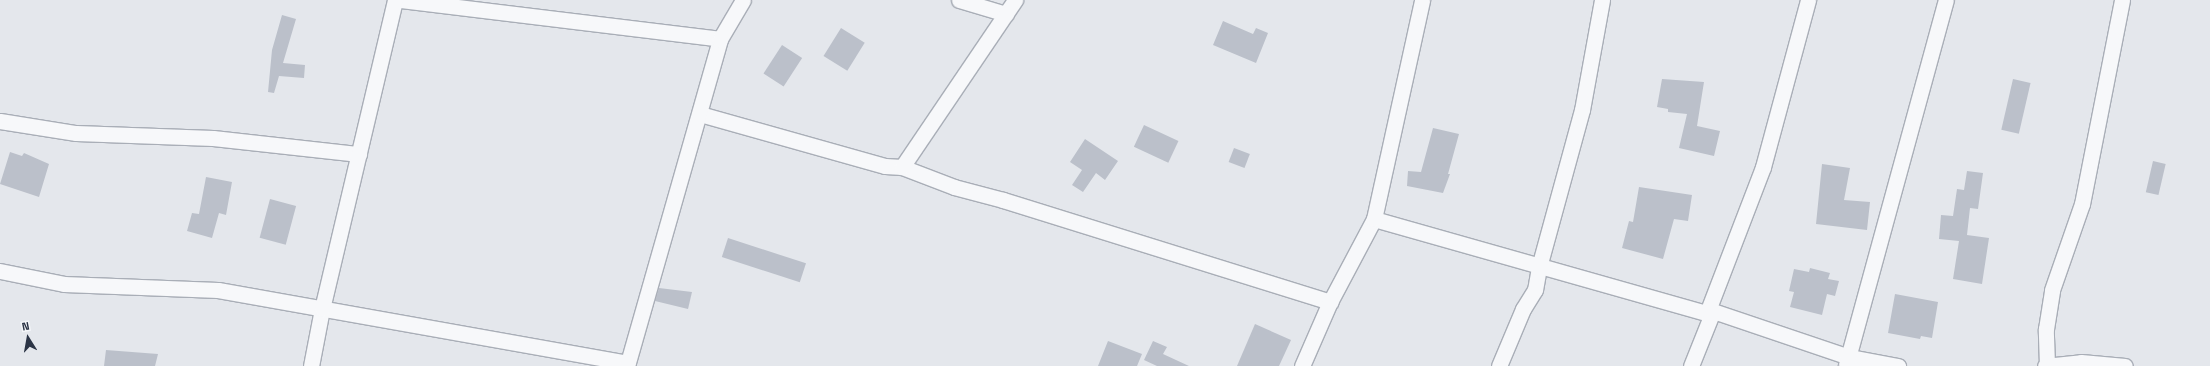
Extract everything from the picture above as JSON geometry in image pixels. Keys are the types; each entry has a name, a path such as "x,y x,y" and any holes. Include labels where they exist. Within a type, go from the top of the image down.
{"street":[{"path":"311,366 322,309 395,0"},
{"path":"400,0 720,39"},
{"path":"0,271 64,284 218,290 627,364 700,114 720,39 743,0"},
{"path":"959,0 1006,14"},
{"path":"902,167 1015,0"},
{"path":"1302,366 1330,302 1374,219 1422,0"},
{"path":"1499,366 1523,309 1535,290 1539,267 1582,110 1602,0"},
{"path":"1691,366 1763,167 1808,0"},
{"path":"1847,362 1946,0"},
{"path":"2122,0 2082,204 2052,290 2046,329 2046,365 2081,362 2125,366"},
{"path":"700,114 885,166 902,167 954,187 1330,302"},
{"path":"0,121 76,133 213,138 359,154"},
{"path":"1374,219 1539,267 1710,312 1847,362 1898,366"}],"building":[{"path":"282,15 296,19 283,63 305,65 304,78 279,76 274,93 268,92 272,50"},
{"path":"1223,21 1253,34 1256,28 1268,33 1256,63 1213,45"},
{"path":"841,28 865,43 847,71 824,56"},
{"path":"782,45 802,58 784,87 763,74"},
{"path":"1662,79 1704,82 1697,126 1720,131 1714,156 1679,148 1687,114 1668,112 1668,109 1657,107"},
{"path":"2013,79 2031,83 2019,134 2001,130"},
{"path":"1144,125 1178,141 1168,163 1134,147"},
{"path":"1433,128 1459,134 1448,174 1450,174 1443,193 1407,186 1408,171 1421,172"},
{"path":"1085,139 1118,161 1105,180 1096,173 1083,192 1072,185 1082,170 1070,162"},
{"path":"1234,148 1250,154 1244,168 1229,162"},
{"path":"10,152 22,156 24,153 49,164 39,197 0,184"},
{"path":"2153,161 2166,164 2158,195 2146,192"},
{"path":"1822,164 1850,168 1844,200 1870,202 1867,230 1816,224"},
{"path":"1967,171 1983,173 1978,209 1970,208 1967,235 1989,238 1982,284 1953,279 1959,241 1939,239 1941,215 1953,216 1957,189 1964,190"},
{"path":"206,177 232,182 226,215 219,213 212,238 187,231 192,213 199,214"},
{"path":"1639,187 1692,195 1688,221 1674,219 1663,259 1622,248 1629,221 1633,222"},
{"path":"270,199 296,206 286,245 260,238"},
{"path":"728,238 806,263 800,282 722,257"},
{"path":"1810,268 1830,273 1828,279 1839,281 1835,296 1827,294 1822,315 1790,307 1794,292 1789,291 1794,269 1809,272"},
{"path":"659,288 692,292 688,309 655,301"},
{"path":"1895,294 1938,302 1932,338 1921,336 1920,339 1888,333"},
{"path":"1255,324 1291,340 1279,366 1237,366"},
{"path":"1108,341 1142,354 1137,366 1098,366"},
{"path":"1153,341 1167,347 1163,354 1189,366 1157,366 1144,360"},
{"path":"106,350 158,354 155,366 104,366"}]}
